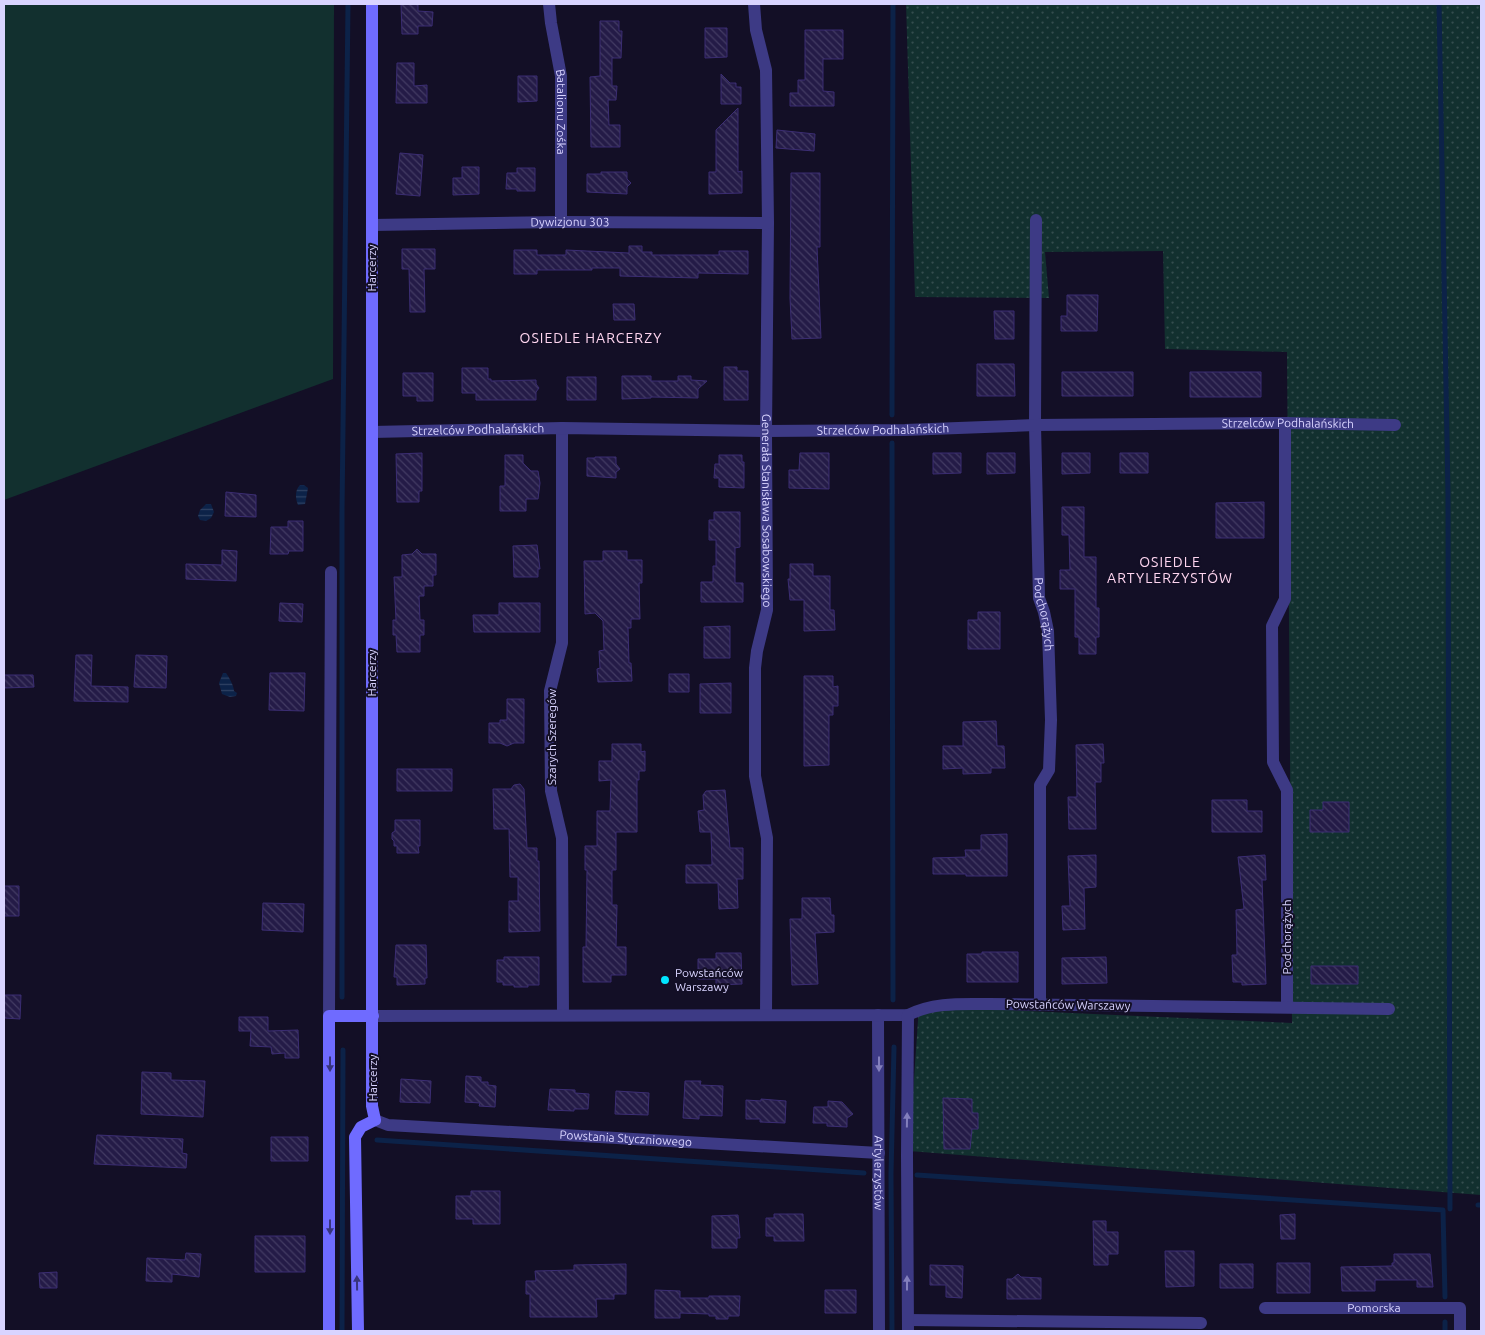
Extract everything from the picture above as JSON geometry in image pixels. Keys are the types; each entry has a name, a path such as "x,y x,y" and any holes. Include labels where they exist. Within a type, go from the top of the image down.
{"street":[{"name":"Harcerzy","path":"358,1331 355,1137 361,1127 375,1120 372,1106 372,4"},
{"name":"Batalionu Zośka","path":"550,4 551,23 561,76 561,222"},
{"name":"Generała Stanisława Sosabowskiego","path":"754,4 756,30 766,70 768,223 767,610 755,668 755,776 766,838 766,1015"},
{"name":"Podchorążych","path":"1036,220 1035,425 1039,598 1048,631 1051,696 1049,770 1040,785 1040,1005"},
{"name":"Dywizjonu 303","path":"372,225 561,222 768,223"},
{"name":"Podchorążych","path":"1285,422 1285,599 1272,626 1272,762 1286,790 1287,1007"},
{"name":"Strzelców Podhalańskich","path":"372,432 562,428 766,431 905,430 1035,425 1285,422 1395,425"},
{"name":"Szarych Szeregów","path":"562,428 562,644 550,691 551,791 562,838 563,1015"},
{"path":"329,1331 331,572"},
{"name":"Powstańców Warszawy","path":"329,1016 908,1015 918,1010 941,1005 1389,1009"},
{"name":"Artylerzystów","path":"878,1015 879,1331"},
{"path":"908,1015 908,1326 1201,1323"},
{"name":"Powstania Styczniowego","path":"375,1120 388,1125 879,1153"},
{"name":"Pomorska","path":"1265,1308 1460,1308 1460,1331"}],"green space":[{"path":"4,4 334,4 333,379 4,500"},
{"path":"906,4 1481,4 1481,1195 909,1151 919,1006 1292,1023 1287,352 1165,349 1163,251 1045,252 1049,298 915,297"}],"water":[{"path":"300,485 308,488 305,504 298,505 296,494"},
{"path":"206,504 211,504 214,512 211,518 206,521 200,520 198,516 200,510"},
{"path":"223,673 226,673 230,679 234,691 237,693 236,696 230,697 222,694 219,683"}],"building":[{"path":"401,4 418,4 418,11 433,12 432,26 418,26 418,34 402,34"},
{"path":"600,21 619,21 619,31 622,31 621,58 612,58 612,86 617,86 616,100 608,100 609,125 620,125 620,147 591,147 590,77 600,76"},
{"path":"705,28 727,28 727,57 705,58"},
{"path":"805,30 843,30 843,59 823,59 823,91 834,92 834,106 790,106 790,93 798,93 798,80 805,80"},
{"path":"397,63 414,63 414,86 427,85 427,103 396,103"},
{"path":"721,74 730,83 736,83 736,87 741,87 741,104 721,104"},
{"path":"518,76 537,76 537,101 518,102"},
{"path":"738,108 738,172 742,171 742,193 709,194 709,172 716,172 716,130"},
{"path":"777,130 815,134 814,151 776,148"},
{"path":"400,153 423,155 420,196 396,194"},
{"path":"462,167 479,167 479,194 453,195 453,178 462,178"},
{"path":"517,168 535,168 535,191 506,189 507,173 517,173"},
{"path":"601,172 627,172 627,179 631,183 627,187 627,194 587,192 587,174 601,174"},
{"path":"791,173 820,173 820,247 817,247 821,338 792,339 790,298"},
{"path":"629,246 642,246 642,252 652,252 652,255 719,255 719,251 748,251 748,274 698,273 698,278 620,276 620,268 592,268 592,270 537,270 537,274 514,274 514,250 537,250 537,255 566,255 566,250 629,253"},
{"path":"402,249 435,249 435,269 424,269 425,312 410,312 409,269 402,269"},
{"path":"1067,295 1098,295 1097,331 1061,331 1061,316 1067,316"},
{"path":"613,304 634,304 635,320 614,320"},
{"path":"994,311 1014,311 1014,339 995,339"},
{"path":"977,364 1014,364 1015,396 977,396"},
{"path":"724,367 737,367 737,371 748,371 748,400 724,400"},
{"path":"462,368 488,368 488,379 491,379 491,381 536,380 539,388 536,392 536,400 476,400 476,393 462,393"},
{"path":"1062,372 1133,372 1133,396 1062,396"},
{"path":"1190,372 1261,372 1261,397 1190,397"},
{"path":"403,373 433,373 433,401 417,401 417,396 403,396"},
{"path":"622,376 651,376 651,381 678,381 678,376 691,376 691,380 707,381 698,389 698,398 651,397 622,399"},
{"path":"567,377 596,377 596,400 567,400"},
{"path":"422,453 422,491 419,491 419,502 397,502 396,454"},
{"path":"800,453 829,453 829,489 789,488 789,470 799,470"},
{"path":"933,453 961,453 961,473 933,474"},
{"path":"987,453 1015,453 1015,473 987,474"},
{"path":"1062,453 1090,453 1090,473 1062,474"},
{"path":"1120,453 1148,453 1148,473 1120,473"},
{"path":"505,455 523,455 523,463 531,471 538,471 540,483 538,499 526,499 526,511 500,511 500,486 505,486"},
{"path":"719,455 742,455 742,462 744,462 744,488 719,487 719,478 714,478 715,464 719,464"},
{"path":"616,457 616,464 620,469 616,472 616,478 587,476 587,458"},
{"path":"226,492 256,495 256,517 225,516"},
{"path":"1264,502 1264,538 1216,538 1216,503"},
{"path":"1062,507 1084,507 1084,557 1096,557 1096,608 1099,608 1099,637 1096,637 1096,654 1079,654 1079,637 1075,637 1075,589 1060,589 1060,570 1070,570 1069,535 1062,535"},
{"path":"714,512 740,512 740,547 735,548 735,583 743,583 743,602 701,602 701,582 713,582 713,566 716,566 716,540 709,540 709,520 714,520"},
{"path":"288,521 303,521 303,551 289,551 288,554 270,554 271,527 288,527"},
{"path":"537,545 540,569 538,569 538,577 514,577 513,546"},
{"path":"417,549 422,554 436,554 436,575 433,575 433,586 424,586 424,596 419,596 420,620 424,620 424,635 420,635 420,652 397,652 396,635 393,635 393,620 396,620 394,577 402,577 402,555 412,554"},
{"path":"222,550 237,551 236,581 186,579 186,564 222,565"},
{"path":"603,551 627,551 627,560 642,560 642,583 639,583 640,619 631,619 631,628 628,628 629,663 631,663 632,681 598,682 597,669 600,668 599,651 604,650 603,621 595,613 585,614 584,561 603,561"},
{"path":"790,564 813,564 813,576 830,576 830,610 834,610 835,630 804,631 804,600 790,600 788,579 790,579"},
{"path":"280,603 303,604 302,622 279,621"},
{"path":"499,603 540,603 540,632 474,632 473,615 499,615"},
{"path":"978,612 1000,612 1000,649 968,649 968,620 978,620"},
{"path":"730,626 730,658 704,658 704,627"},
{"path":"76,655 92,655 91,686 128,687 128,702 74,701"},
{"path":"136,655 167,656 166,688 134,687"},
{"path":"270,673 305,673 304,711 269,710"},
{"path":"669,674 689,674 689,692 669,692"},
{"path":"4,675 33,675 34,687 4,688"},
{"path":"804,676 833,676 833,687 838,686 838,706 833,706 833,715 829,715 829,765 804,766"},
{"path":"731,683 731,713 700,713 700,684"},
{"path":"507,699 524,699 524,743 514,743 507,746 500,743 489,743 489,723 500,723 500,720 507,720"},
{"path":"996,721 997,746 1004,746 1005,768 991,768 991,773 963,774 963,768 943,769 943,746 963,746 963,722"},
{"path":"612,744 641,744 641,752 645,751 645,771 639,771 639,780 637,780 637,832 616,832 616,870 612,870 612,905 617,905 616,947 626,947 626,975 611,975 611,982 583,982 583,947 586,947 587,870 585,870 585,846 597,846 597,811 610,811 611,780 599,781 599,761 612,761"},
{"path":"1103,744 1104,763 1101,763 1101,782 1095,782 1096,829 1069,829 1068,797 1077,797 1076,745"},
{"path":"397,769 452,769 452,791 397,791"},
{"path":"520,784 524,789 527,848 537,848 537,861 539,861 540,931 509,932 509,901 518,901 518,877 510,877 509,829 494,829 493,789 511,789 514,785"},
{"path":"725,790 730,848 743,848 743,879 737,879 738,908 719,909 718,883 686,883 686,865 712,865 711,832 700,832 698,811 704,810 703,795 706,791"},
{"path":"1212,800 1247,800 1247,811 1262,811 1262,832 1212,832"},
{"path":"1323,802 1349,802 1349,832 1310,832 1310,810 1323,810"},
{"path":"395,820 420,820 419,853 397,853 397,846 394,846 392,839 392,833 395,831"},
{"path":"1007,834 1007,876 933,874 933,858 966,857 965,850 981,850 981,835"},
{"path":"1096,855 1096,887 1084,888 1085,929 1063,930 1062,906 1070,906 1068,856"},
{"path":"1265,855 1266,880 1262,880 1266,984 1242,985 1242,982 1233,982 1232,955 1237,955 1236,910 1244,909 1238,857"},
{"path":"4,886 19,886 19,916 4,916"},
{"path":"802,898 830,898 831,915 834,915 834,932 815,933 818,984 792,985 790,919 802,919"},
{"path":"263,903 304,904 303,932 262,930"},
{"path":"396,945 426,945 427,978 425,978 425,984 397,985 397,977 394,977"},
{"path":"982,952 1018,952 1018,982 967,982 967,954 982,954"},
{"path":"716,953 741,953 742,984 716,985 716,979 698,979 698,959 716,959"},
{"path":"504,957 539,957 539,985 514,987 514,985 503,985 503,982 497,982 497,960 504,960"},
{"path":"1106,957 1107,983 1062,984 1062,958"},
{"path":"1311,966 1358,966 1358,984 1311,984"},
{"path":"4,995 21,995 20,1019 4,1018"},
{"path":"239,1017 268,1017 268,1031 298,1030 299,1058 285,1058 285,1053 272,1054 271,1047 250,1046 251,1031 239,1031"},
{"path":"142,1072 171,1073 171,1080 205,1081 203,1117 141,1114"},
{"path":"466,1076 481,1077 481,1082 488,1082 488,1085 496,1086 495,1107 479,1106 480,1103 465,1102"},
{"path":"401,1079 431,1081 430,1103 400,1102"},
{"path":"685,1081 701,1081 700,1085 723,1086 722,1116 699,1115 699,1119 683,1118"},
{"path":"550,1089 575,1090 575,1093 589,1094 588,1109 574,1109 574,1111 548,1110"},
{"path":"616,1091 649,1093 648,1115 615,1114"},
{"path":"943,1098 972,1099 972,1113 978,1113 978,1129 972,1129 970,1149 944,1149"},
{"path":"761,1099 786,1101 785,1123 760,1122 760,1119 746,1119 746,1100 761,1101"},
{"path":"828,1101 842,1102 853,1114 847,1118 847,1127 827,1126 827,1123 813,1123 814,1107 828,1107"},
{"path":"97,1135 183,1139 182,1153 187,1154 186,1168 94,1164"},
{"path":"271,1137 308,1137 308,1161 271,1161"},
{"path":"471,1191 500,1191 500,1224 473,1224 473,1219 456,1219 456,1196 471,1196"},
{"path":"774,1214 803,1214 804,1241 774,1241 774,1236 766,1236 766,1218 774,1218"},
{"path":"1295,1214 1295,1239 1281,1239 1280,1215"},
{"path":"738,1215 740,1238 737,1238 737,1248 712,1248 712,1216"},
{"path":"1093,1221 1106,1221 1106,1232 1118,1232 1118,1254 1108,1254 1108,1265 1094,1265"},
{"path":"255,1236 305,1236 305,1272 255,1272"},
{"path":"1165,1251 1194,1251 1194,1286 1166,1287"},
{"path":"186,1253 201,1254 199,1277 172,1274 172,1282 146,1281 147,1258 185,1260"},
{"path":"1394,1254 1430,1254 1433,1287 1417,1287 1417,1280 1375,1280 1375,1291 1342,1291 1341,1267 1392,1266"},
{"path":"1277,1263 1310,1263 1310,1293 1277,1293"},
{"path":"626,1264 626,1294 614,1294 614,1299 596,1299 597,1317 530,1317 530,1294 526,1294 526,1281 536,1281 535,1271 574,1270 574,1265"},
{"path":"1220,1264 1253,1264 1253,1288 1220,1288"},
{"path":"930,1265 963,1266 962,1298 946,1297 946,1285 930,1285"},
{"path":"57,1272 57,1288 40,1288 39,1273"},
{"path":"1018,1274 1021,1277 1041,1278 1041,1299 1007,1299 1007,1279 1012,1279"},
{"path":"655,1290 680,1291 680,1298 740,1296 739,1316 728,1316 728,1319 716,1319 716,1316 709,1316 709,1314 680,1313 680,1318 655,1318"},
{"path":"825,1290 856,1290 856,1313 825,1313"}],"waterway":[{"path":"342,997 342,512 348,4"},
{"path":"892,415 893,4"},
{"path":"1439,4 1448,493 1450,1209"},
{"path":"892,443 893,1000"},
{"path":"892,1331 891,1174 894,1047"},
{"path":"342,1331 343,1050"},
{"path":"377,1140 864,1173"},
{"path":"917,1175 1443,1210 1445,1297"},
{"path":"1445,1322 1445,1331"}],"place":[{"name":"Powstańców Warszawy","path":"665,980"}],"district":[{"name":"OSIEDLE HARCERZY","path":"591,338"},
{"name":"OSIEDLE ARTYLERZYSTÓW","path":"1170,570"}]}
